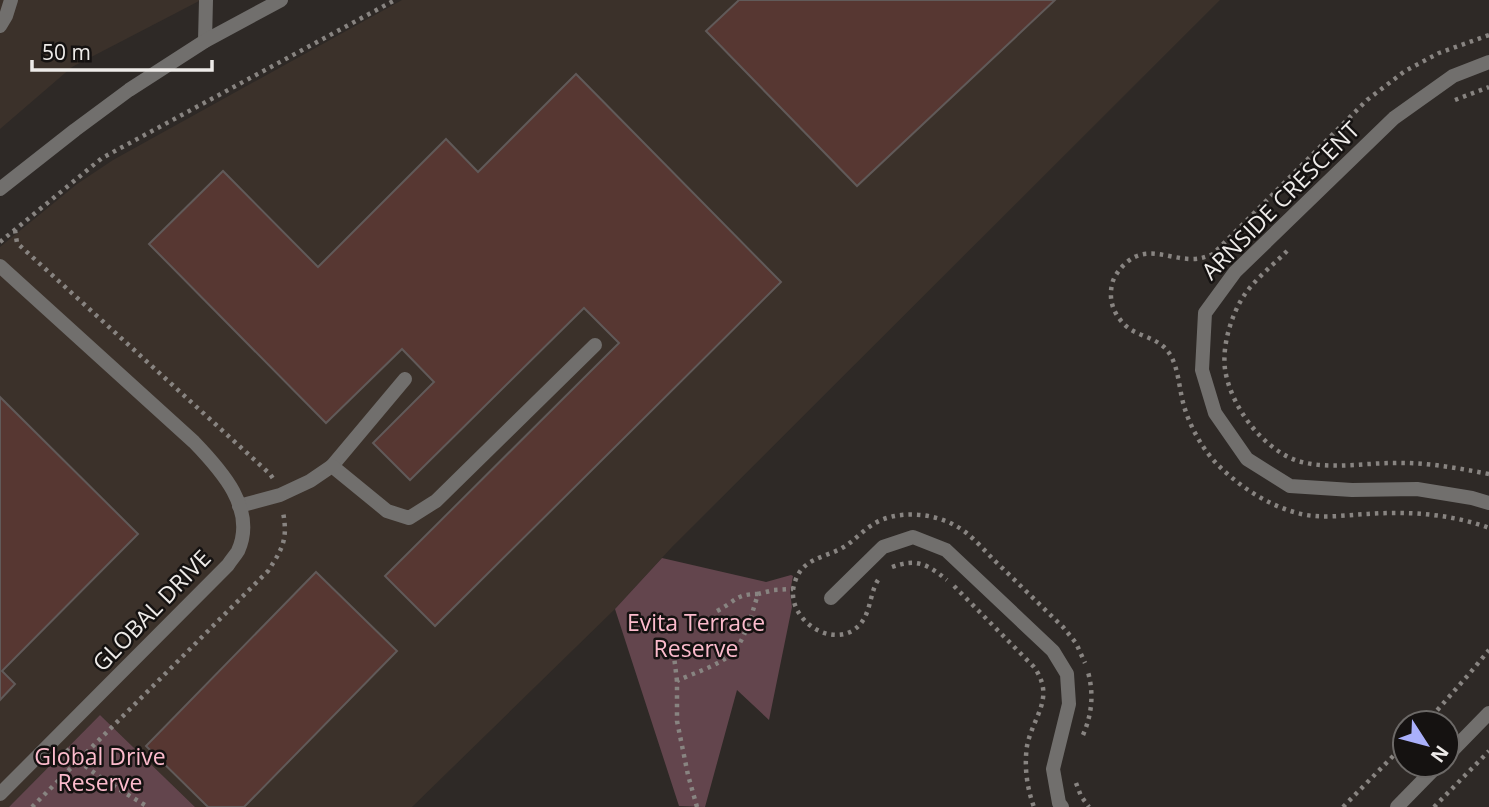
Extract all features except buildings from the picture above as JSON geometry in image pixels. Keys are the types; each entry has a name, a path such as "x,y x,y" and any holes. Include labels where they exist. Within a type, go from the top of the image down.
{"street":[{"path":"0,26 11,0"},
{"path":"205,41 206,0"},
{"path":"0,189 129,90 205,41 281,0"},
{"name":"ARNSIDE CRESCENT","path":"1489,62 1453,76 1394,118 1236,272 1205,313 1202,370 1215,413 1247,459 1290,486 1352,490 1417,489 1489,503"},
{"name":"GLOBAL DRIVE","path":"0,266 194,442 226,478 243,521 242,537 229,565 0,794"},
{"path":"332,466 387,512 409,518 436,501 595,345"},
{"path":"239,506 280,495 310,481 332,466 405,379"},
{"path":"831,598 883,547 913,537 946,550 1053,651 1067,674 1069,705 1053,769 1062,807"},
{"path":"1461,742 1489,713"},
{"path":"1397,807 1424,779"}],"path":[{"path":"0,243 102,158 395,0"},
{"path":"1489,35 1439,52 1405,71 1367,100 1213,254 1191,259 1150,253 1133,257 1121,268 1113,281 1110,298 1115,313 1125,326 1164,347 1174,360 1184,409 1196,434 1216,463 1235,482 1260,498 1296,513 1331,517 1406,513 1446,517 1489,528"},
{"path":"1447,105 1489,87"},
{"path":"15,230 17,243 270,474 277,484 286,530 280,553 268,571 32,807"},
{"path":"1295,243 1243,297 1233,318 1226,346 1225,368 1233,396 1243,415 1262,438 1296,460 1322,466 1433,463 1489,474"},
{"path":"1034,807 1028,789 1026,759 1028,743 1042,706 1044,690 1041,677 1034,667 948,580 922,564 908,562 893,566 883,573 876,583 869,611 852,631 829,634 818,631 797,612 793,599 793,589 803,567 814,559 844,547 874,523 889,518 911,514 935,517 956,525 1054,618 1076,643 1091,683 1092,706 1081,739"},
{"path":"717,611 740,596 793,589"},
{"path":"677,681 722,660 735,650 758,594"},
{"path":"682,642 674,656 677,721 697,807"},
{"path":"1439,709 1489,650"},
{"path":"55,739 78,761 109,784 148,807"},
{"path":"1434,807 1489,751"},
{"path":"1343,807 1391,758"},
{"path":"1075,780 1089,807"}],"shaded area":[{"path":"0,0 201,0 72,67 0,129"},
{"path":"402,0 1220,0 672,547 615,609 412,807 195,807 100,715 9,807 0,807 0,247 77,184 113,160"}],"green space":[{"name":"Evita Terrace Reserve","path":"662,558 766,582 793,576 790,592 792,607 769,720 737,690 705,807 679,806 615,609"},
{"name":"Global Drive Reserve","path":"100,715 195,807 9,807"}]}
